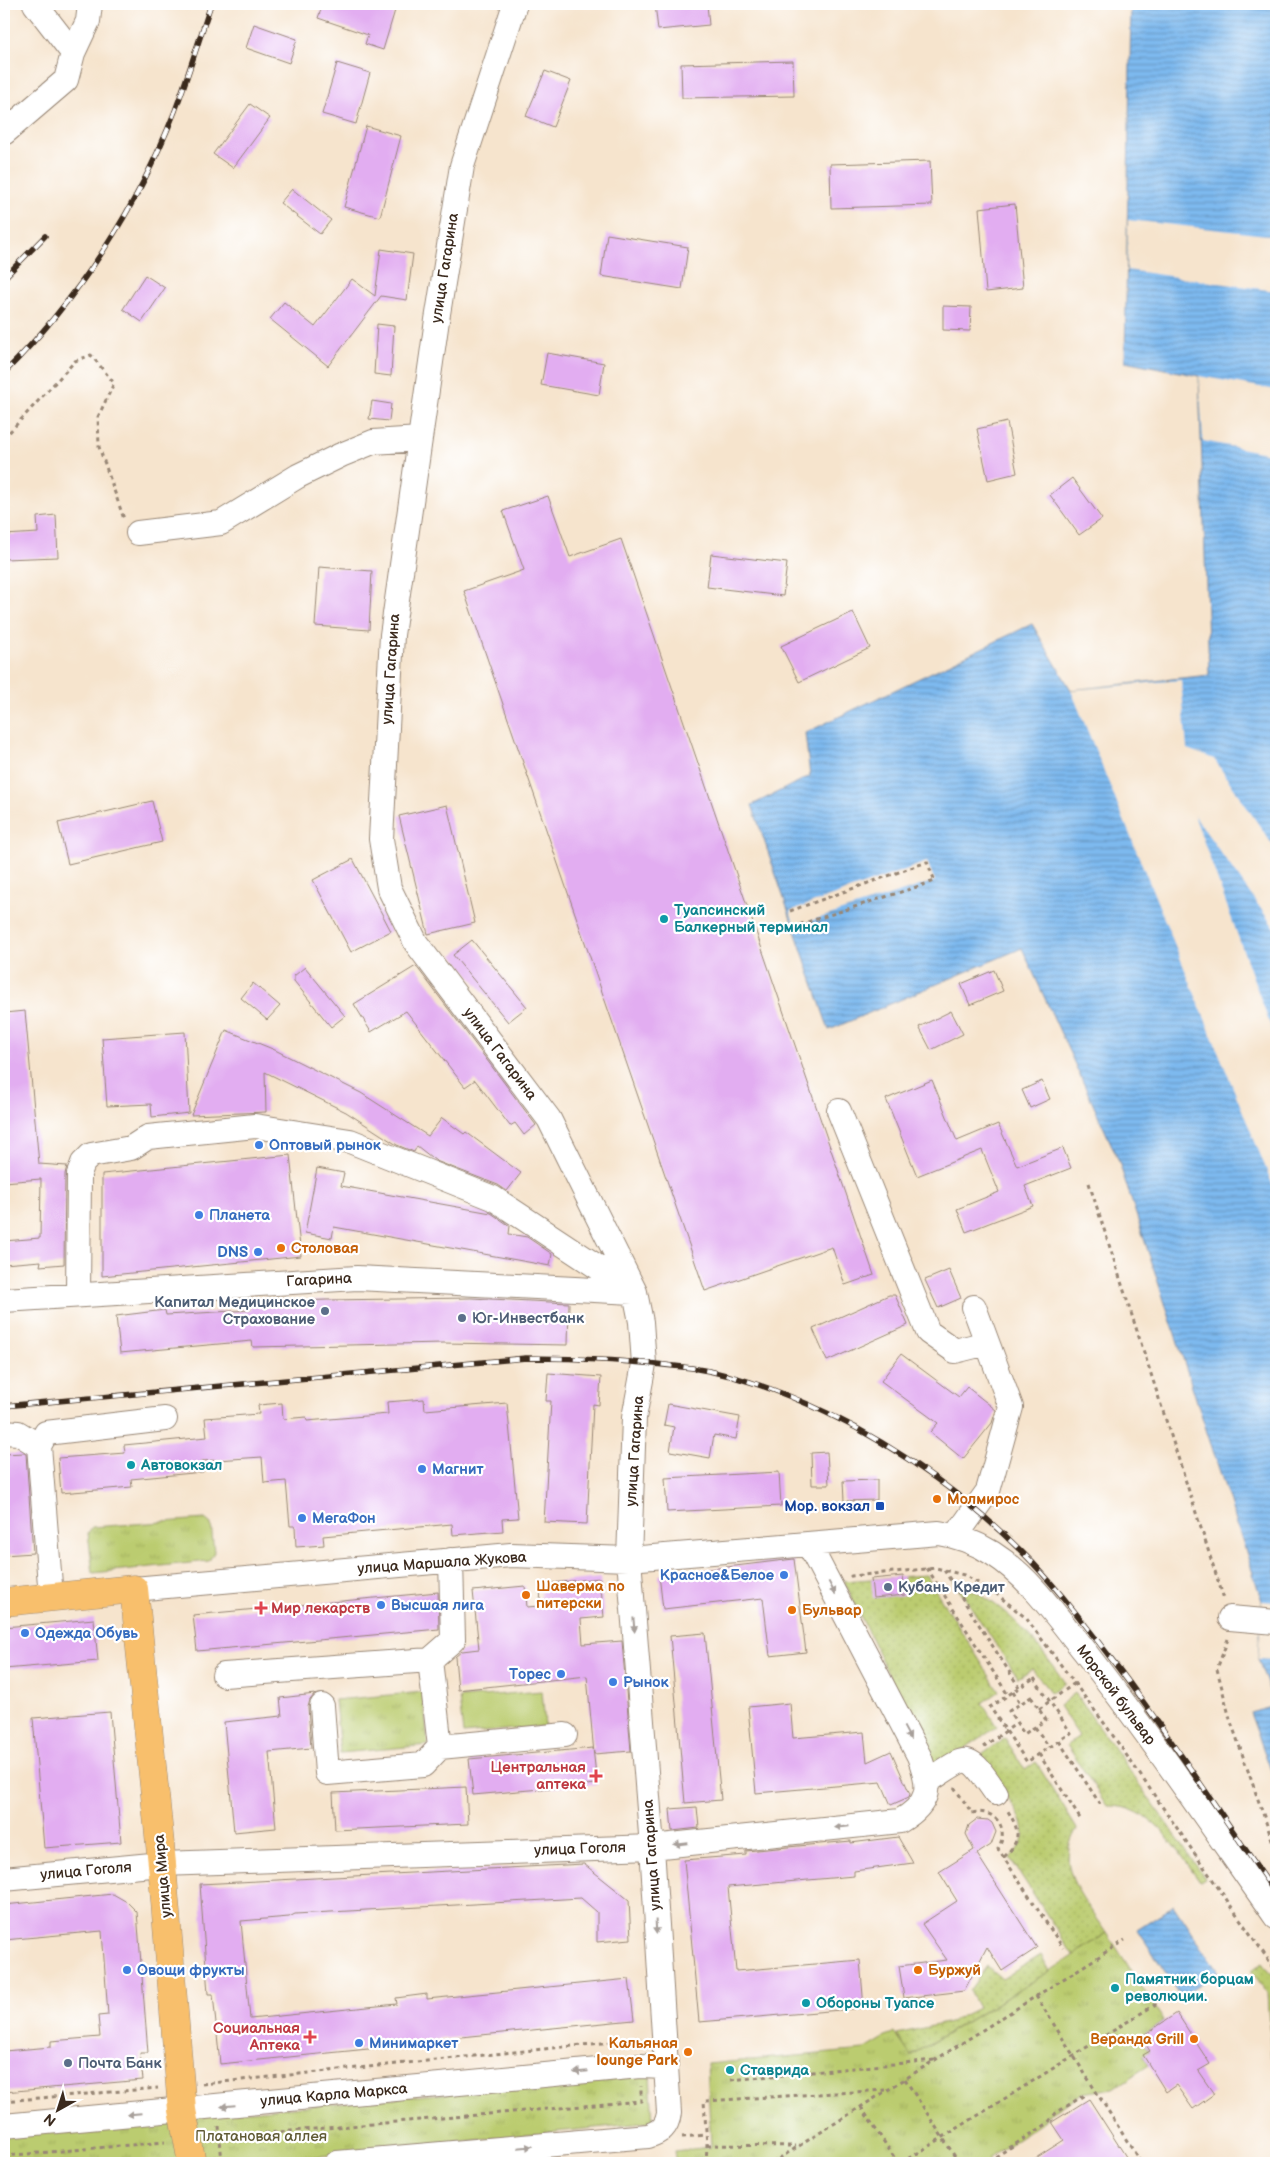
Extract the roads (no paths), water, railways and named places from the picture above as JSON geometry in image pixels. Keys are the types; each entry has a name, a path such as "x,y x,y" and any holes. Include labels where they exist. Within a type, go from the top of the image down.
{"main road":[{"name":"улица Маршала Жукова","path":"4,1602 134,1589"},
{"name":"улица Мира","path":"134,1589 162,1864 181,2098 183,2162"}],"street":[{"path":"35,4 73,53"},
{"path":"4,134 66,80 73,53 88,21 90,4"},
{"name":"улица Гагарина","path":"337,2163 648,2136 658,2133 664,2128 669,2113 652,1847 629,1559 634,1418 644,1364 641,1322 635,1292 549,1118 416,943 390,888 381,839 392,635 437,320 462,166 515,4"},
{"path":"138,533 221,522 298,476 341,455 373,442 420,439"},
{"path":"839,1111 928,1332 955,1351 988,1343"},
{"path":"78,1295 79,1174 84,1163 91,1155 131,1148 148,1137 256,1126 350,1142 493,1198 635,1292"},
{"name":"Гагарина","path":"4,1300 357,1278 635,1292"},
{"path":"956,1536 988,1491 1011,1406 974,1307"},
{"path":"51,1597 39,1446 46,1433 165,1419"},
{"path":"4,1432 18,1433 39,1446"},
{"name":"Морской бульвар","path":"911,1535 939,1533 956,1536 977,1544 993,1554 1045,1602 1122,1699 1276,1917"},
{"name":"улица Маршала Жукова","path":"134,1589 511,1555 629,1559 911,1535"},
{"path":"809,1545 919,1756 935,1777 957,1762 971,1761 977,1766 996,1793"},
{"path":"224,1674 430,1660 453,1640 451,1560"},
{"path":"1230,1618 1276,1622"},
{"path":"430,1660 440,1747"},
{"path":"322,1706 327,1773 423,1765 440,1747 565,1735"},
{"name":"улица Гоголя","path":"4,1879 162,1864 652,1847 900,1821 917,1809 935,1777"},
{"name":"улица Карла Маркса","path":"4,2126 181,2098 631,2067 665,2067"}],"water":[{"path":"1131,4 1276,4 1276,1784 1250,1713 1275,1706 1258,1659 1262,1601 1118,1159 1022,948 829,1030 752,805 810,776 805,733 1032,624 1071,690 1209,675 1199,376 1125,361"},
{"path":"1174,1905 1218,1972 1181,1996 1137,1929"}],"railway":[{"path":"4,373 57,315 103,251 124,217 143,183 175,111 211,4"},
{"path":"4,278 45,236"},
{"path":"4,1406 526,1358 609,1360 692,1368 727,1375 778,1392 855,1427 910,1460 986,1518 1032,1562 1074,1610 1134,1689 1276,1894"}],"place":[{"name":"Туапсинский Балкерный терминал","path":"664,919"},
{"name":"Оптовый рынок","path":"259,1145"},
{"name":"Планета","path":"199,1215"},
{"name":"Столовая","path":"281,1248"},
{"name":"DNS","path":"258,1252"},
{"name":"Капитал Медицинское Страхование","path":"325,1311"},
{"name":"Юг-Инвестбанк","path":"462,1318"},
{"name":"Автовокзал","path":"131,1465"},
{"name":"Магнит","path":"422,1469"},
{"name":"Молмирос","path":"937,1499"},
{"name":"Мор. вокзал","path":"880,1506"},
{"name":"МегаФон","path":"302,1518"},
{"name":"Красное&Белое","path":"784,1575"},
{"name":"Кубань Кредит","path":"888,1587"},
{"name":"Шаверма по питерски","path":"526,1595"},
{"name":"Высшая лига","path":"381,1605"},
{"name":"Мир лекарств","path":"261,1608"},
{"name":"Бульвар","path":"792,1610"},
{"name":"Одежда Обувь","path":"25,1633"},
{"name":"Торес","path":"561,1674"},
{"name":"Рынок","path":"613,1682"},
{"name":"Центральная аптека","path":"596,1776"},
{"name":"Овощи фрукты","path":"127,1970"},
{"name":"Буржуй","path":"918,1970"},
{"name":"Памятник борцам революции.","path":"1115,1988"},
{"name":"Обороны Туапсе","path":"806,2003"},
{"name":"Социальная Аптека","path":"310,2037"},
{"name":"Веранда Grill","path":"1194,2039"},
{"name":"Минимаркет","path":"359,2043"},
{"name":"Кальяная lounge Park","path":"688,2052"},
{"name":"Почта Банк","path":"68,2063"},
{"name":"Ставрида","path":"730,2070"}],"park label":[{"name":"Платановая аллея","path":"261,2136"}]}
